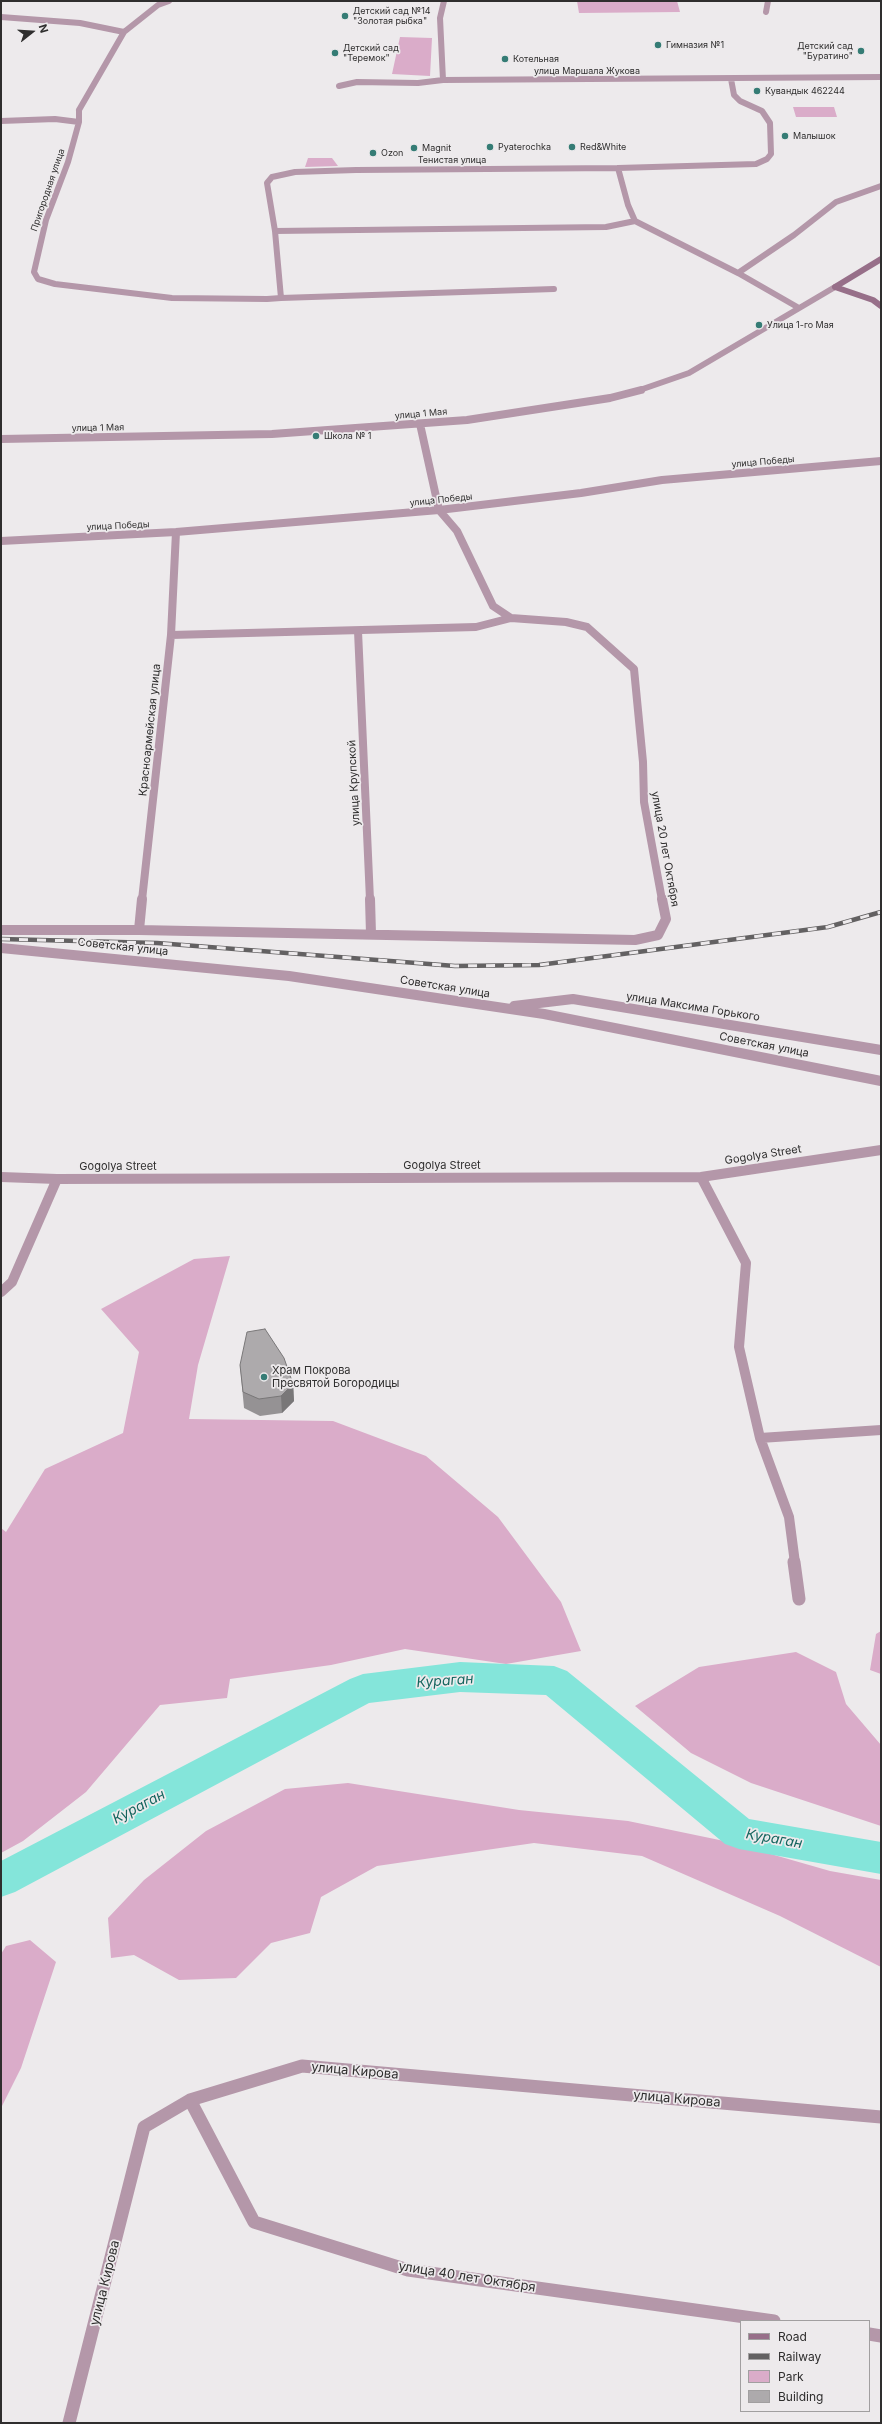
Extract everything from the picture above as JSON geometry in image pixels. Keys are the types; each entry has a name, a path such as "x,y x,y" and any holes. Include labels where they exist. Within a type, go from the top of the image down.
{"main road":[{"path":"835,287 881,259"},
{"path":"835,287 872,300 881,306"}],"street":[{"path":"155,1 162,4"},
{"path":"55,119 73,112 124,32 162,4 169,1"},
{"path":"443,80 440,18 444,1"},
{"path":"766,12 768,1"},
{"path":"1,17 80,23 124,32"},
{"name":"улица Маршала Жукова","path":"339,86 357,82 418,83 443,80 881,77"},
{"path":"635,221 628,205 618,168 740,166 756,164 767,159 770,154 768,117 734,95 731,79"},
{"name":"Пригородная улица","path":"73,112 79,122 68,162 46,220 34,272 38,279 55,284 172,298 281,298"},
{"path":"1,121 55,119 79,122"},
{"name":"Тенистая улица","path":"281,298 275,231 267,183 272,176 288,173 444,168 618,168"},
{"path":"738,273 794,235 836,202 881,186"},
{"path":"275,231 606,227 635,221 738,273 799,308"},
{"name":"улица 1 Мая","path":"1,439 272,434 420,424 560,407 610,398 651,388 689,373 835,287"},
{"path":"281,298 554,289"},
{"path":"420,424 439,510 456,531 493,606 511,618"},
{"name":"улица Победы","path":"1,541 176,532 439,510 581,493 662,480 881,461"},
{"name":"Красноармейская улица","path":"139,930 171,635 176,532"},
{"path":"171,635 358,632 476,627 511,618"},
{"name":"улица 20 лет Октября","path":"372,934 635,940 658,935 666,920 644,802 643,762 634,669 587,627 566,622 511,618"},
{"name":"улица Крупской","path":"358,632 372,934"},
{"path":"1,930 139,930 372,934"},
{"name":"Советская улица","path":"1,948 289,976 500,1008 881,1081"},
{"name":"улица Максима Горького","path":"500,1008 573,999 881,1050"},
{"name":"Gogolya Street","path":"1,1177 57,1179 701,1177 881,1150"},
{"path":"701,1177 746,1262 739,1347 760,1438 788,1517 799,1599"},
{"path":"1,1292 12,1282 57,1179"},
{"path":"760,1438 881,1430"},
{"name":"улица Кирова","path":"69,2423 144,2127 190,2100 302,2066 881,2117"},
{"name":"улица 40 лет Октября","path":"190,2100 254,2222 408,2270 767,2320"},
{"path":"870,2334 881,2336"}],"green space":[{"path":"577,1 677,1 680,12 579,13"},
{"path":"400,37 432,38 430,76 392,74"},
{"path":"793,107 834,107 837,117 796,117"},
{"path":"308,158 332,158 338,166 305,167"},
{"path":"230,1256 198,1365 189,1419 333,1421 426,1456 498,1517 561,1602 581,1651 506,1664 405,1649 331,1665 230,1679 227,1698 160,1705 86,1792 23,1841 1,1853 1,1528 6,1532 45,1469 123,1433 139,1352 101,1309 194,1259"},
{"path":"881,1631 881,1674 870,1670 876,1634"},
{"path":"796,1652 836,1672 846,1704 881,1745 881,1826 751,1783 691,1753 635,1706 699,1667"},
{"path":"348,1783 519,1810 628,1821 729,1842 830,1871 881,1880 881,1967 780,1916 642,1856 534,1843 377,1866 321,1897 310,1933 271,1943 236,1978 179,1980 134,1955 111,1958 108,1918 144,1880 206,1831 285,1789"},
{"path":"30,1940 56,1962 21,2068 1,2108 1,1954 6,1946"}],"building":[{"name":"Храм Покрова Пресвятой Богородицы","path":"265,1329 284,1358 293,1384 281,1396 259,1399 243,1392 240,1365 247,1332"}],"waterway":[{"name":"Кураган","path":"1,1880 363,1689 460,1677 554,1681 739,1833 881,1858"}],"railway":[{"path":"1,939 157,943 455,966 539,965 828,927 881,912"}],"place":[{"name":"Детский сад №14 \"Золотая рыбка\"","path":"345,16"},
{"name":"Гимназия №1","path":"658,45"},
{"name":"Детский сад \"Буратино\"","path":"861,51"},
{"name":"Детский сад \"Теремок\"","path":"335,53"},
{"name":"Котельная","path":"505,59"},
{"name":"Кувандык 462244","path":"757,91"},
{"name":"Малышок","path":"785,136"},
{"name":"Pyaterochka","path":"490,147"},
{"name":"Red&White","path":"572,147"},
{"name":"Magnit","path":"414,148"},
{"name":"Ozon","path":"373,153"},
{"name":"Улица 1-го Мая","path":"759,325"},
{"name":"Школа № 1","path":"316,436"},
{"name":"Храм Покрова Пресвятой Богородицы","path":"264,1377"}]}
